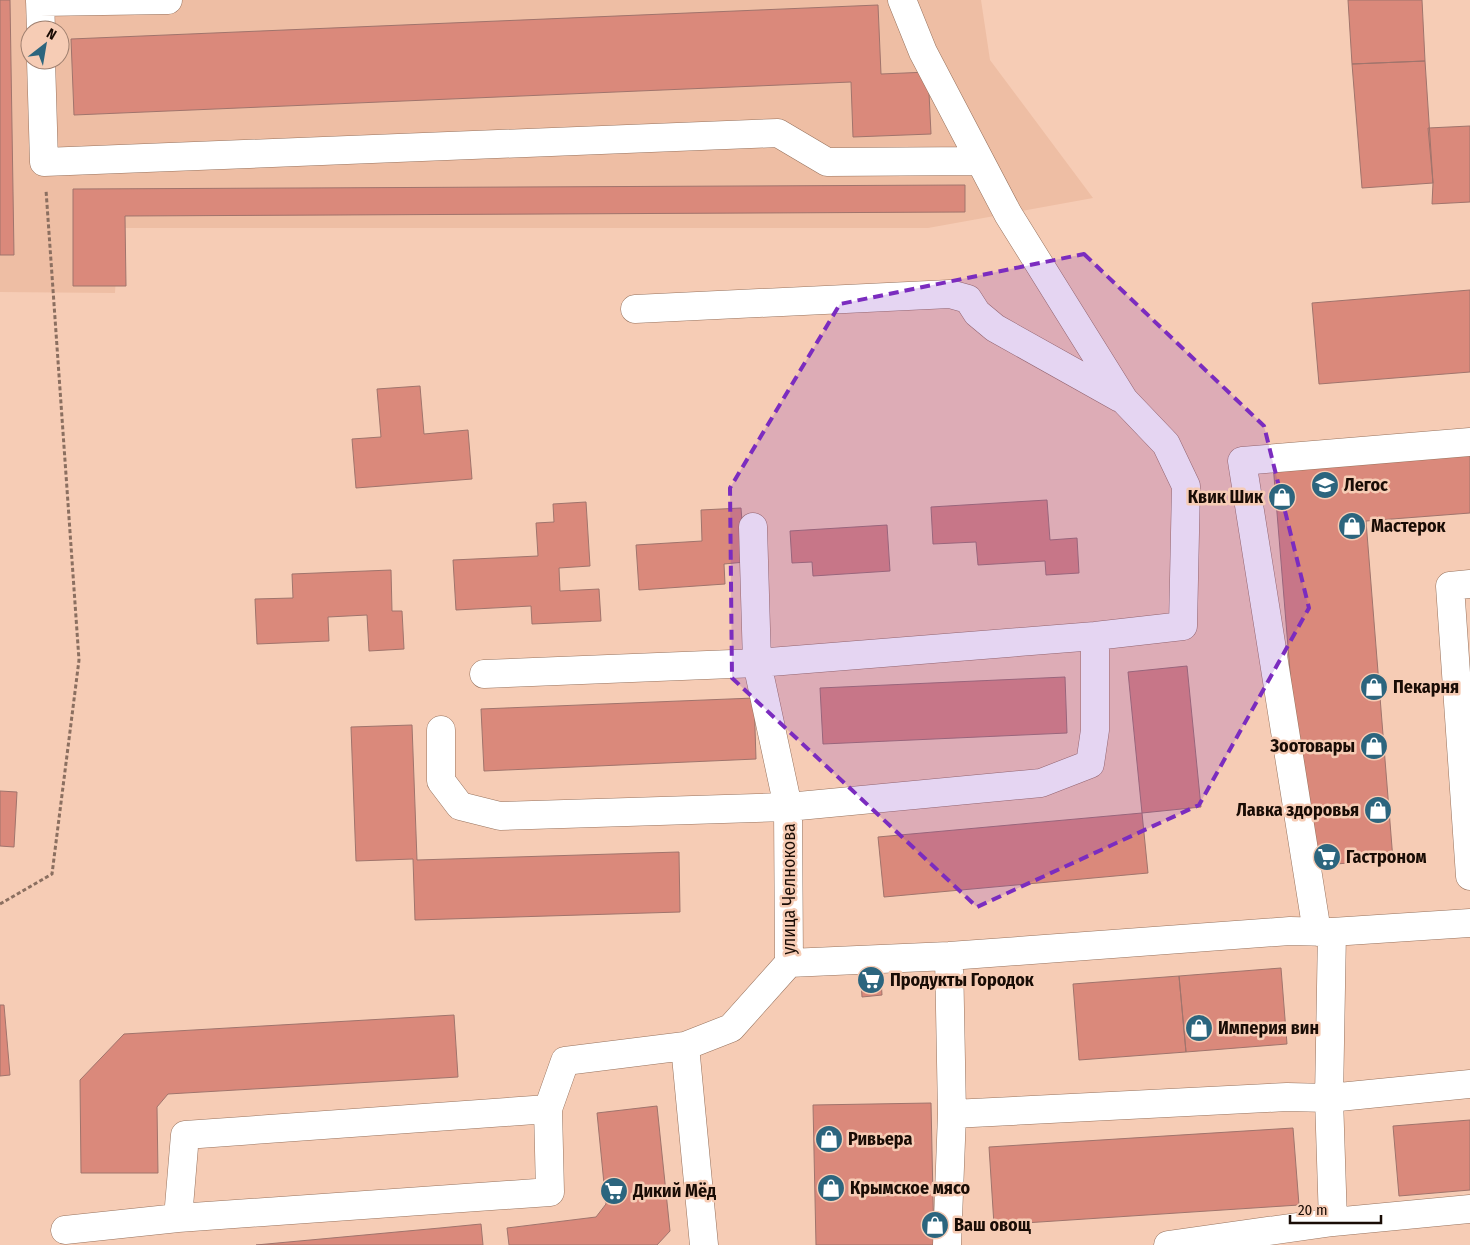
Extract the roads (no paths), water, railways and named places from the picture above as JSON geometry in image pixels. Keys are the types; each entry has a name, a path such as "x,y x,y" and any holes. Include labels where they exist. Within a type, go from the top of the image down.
{"street":[{"path":"41,20 40,1 168,0"},
{"path":"484,674 757,663 1095,636 1183,626 1186,486 1166,444 1124,400 1008,214 923,52 902,0"},
{"path":"41,70 44,162 778,133 827,162 980,161"},
{"path":"635,309 950,294 968,299 977,313 995,328 1124,400"},
{"path":"1333,1222 1324,932 1242,461 1470,442"},
{"name":"улица Челнокова","path":"548,1109 564,1061 685,1046 730,1028 789,963 788,807 757,663 753,527"},
{"path":"1470,584 1450,586 1464,727 1470,876"},
{"path":"441,730 441,781 460,806 500,816 788,807 1041,783 1090,764 1095,730 1095,636"},
{"path":"789,963 949,956 1290,931 1324,932 1470,923"},
{"path":"947,1245 952,1114 949,956"},
{"path":"685,1046 704,1245"},
{"path":"952,1114 1287,1097 1329,1098 1470,1084"},
{"path":"64,1230 178,1218 550,1192 548,1109 185,1135 178,1218"},
{"path":"1168,1245 1333,1222 1470,1209"}],"place":[{"name":"Легос","path":"1325,485"},
{"name":"Квик Шик","path":"1282,497"},
{"name":"Мастерок","path":"1352,526"},
{"name":"Пекарня","path":"1374,687"},
{"name":"Зоотовары","path":"1374,746"},
{"name":"Лавка здоровья","path":"1378,810"},
{"name":"Гастроном","path":"1327,857"},
{"name":"Продукты Городок","path":"871,980"},
{"name":"Империя вин","path":"1199,1028"},
{"name":"Ривьера","path":"829,1139"},
{"name":"Крымское мясо","path":"831,1188"},
{"name":"Дикий Мёд","path":"614,1191"},
{"name":"Ваш овощ","path":"935,1225"}]}
